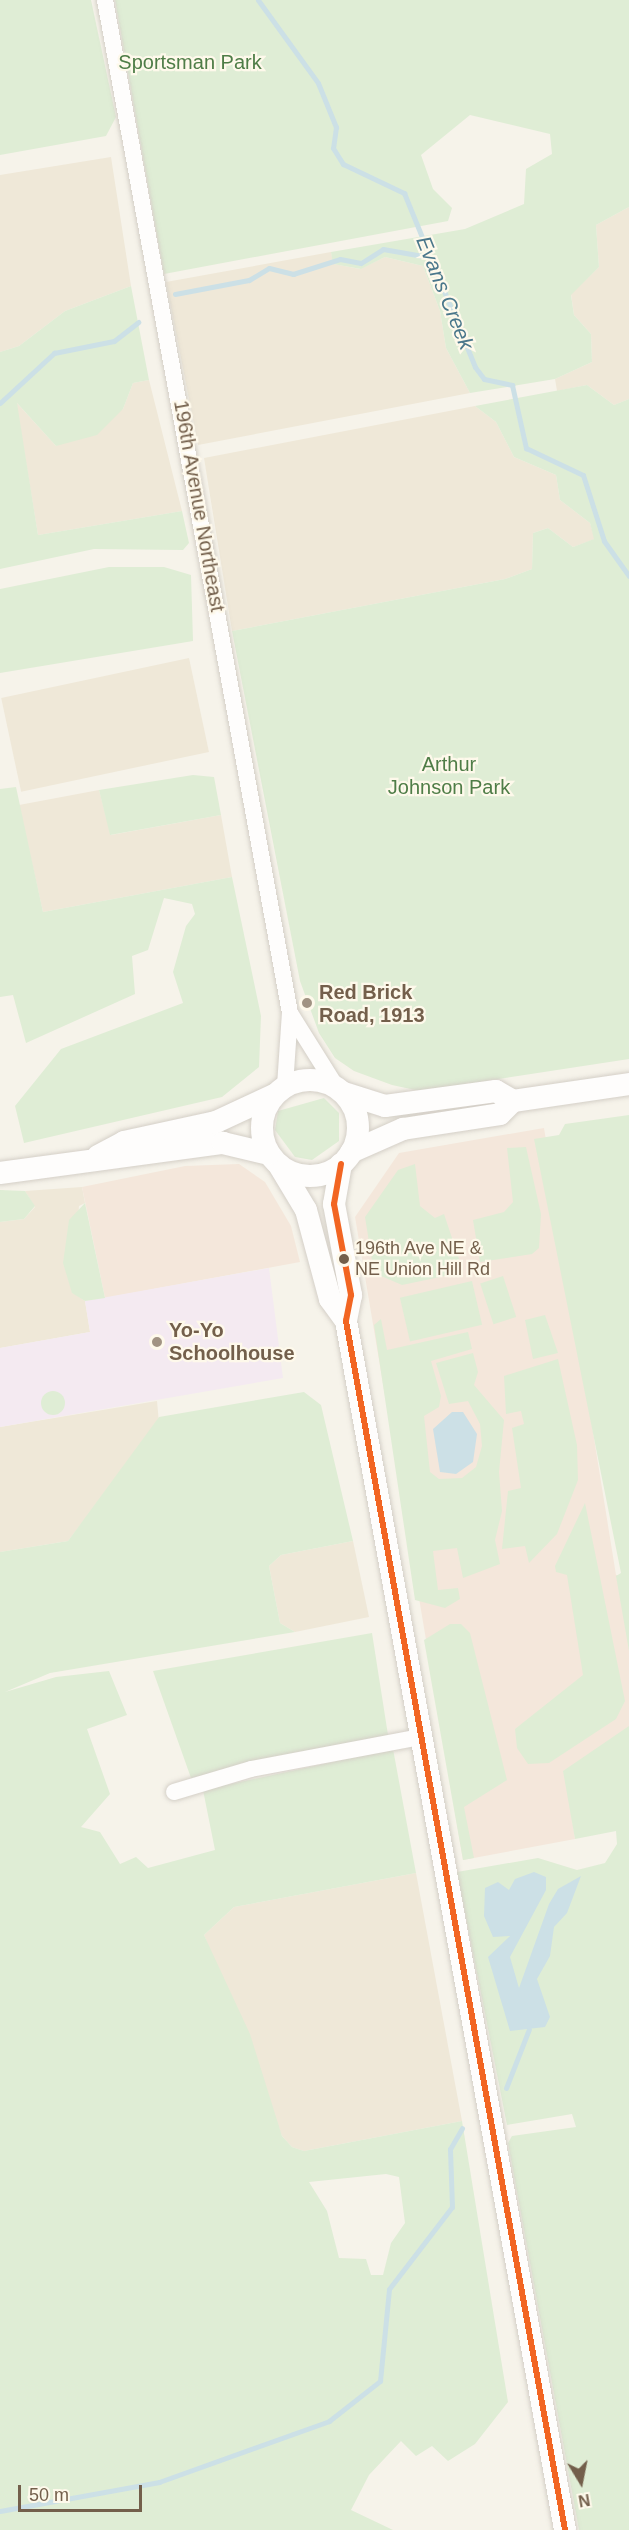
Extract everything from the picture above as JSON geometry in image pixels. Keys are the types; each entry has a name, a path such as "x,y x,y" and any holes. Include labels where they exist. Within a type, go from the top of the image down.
{"street":[{"name":"196th Avenue Northeast","path":"105,0 290,1013 280,1090"},
{"name":"196th Avenue Northeast","path":"290,1013 341,1091"},
{"path":"98,1156 124,1142 216,1122 280,1090 312,1080 385,1106 496,1091 513,1101"},
{"path":"0,1173 98,1156 127,1160 224,1143 273,1158 308,1175 404,1130 500,1114 513,1101 629,1084"},
{"path":"280,1090 262,1123 273,1158 306,1210 330,1299 346,1321"},
{"path":"341,1091 357,1122 334,1204 351,1295 346,1321 565,2530"},
{"path":"174,1792 251,1769 421,1737"}],"shaded area":[{"path":"111,157 131,286 65,311 19,346 0,352 0,175"},
{"path":"629,207 629,399 614,405 587,385 557,391 555,379 592,362 591,334 574,315 571,294 599,267 596,225"},
{"path":"331,252 334,264 360,269 385,257 423,266 440,311 446,348 470,393 198,445 166,282"},
{"path":"149,380 182,511 38,535 16,402 56,446 123,409 133,383"},
{"path":"475,406 496,422 514,457 556,475 560,500 590,523 595,539 573,547 548,528 533,533 532,569 505,579 232,631 204,458"},
{"path":"189,658 209,752 21,792 1,698"},
{"path":"99,790 111,835 221,815 232,877 43,912 19,805"},
{"path":"544,1128 616,1575 629,1575 629,1750 568,1791 575,1839 463,1860 355,1217 399,1153"},
{"path":"239,1164 265,1182 291,1226 300,1262 105,1298 82,1187 185,1166"},
{"path":"82,1187 85,1203 79,1206 72,1292 85,1301 90,1332 0,1348 0,1222 24,1219 35,1207 25,1191"},
{"name":"Yo-Yo Schoolhouse","path":"269,1268 283,1378 0,1427 0,1348 90,1332 85,1301"},
{"path":"157,1401 159,1423 68,1541 0,1552 0,1427"},
{"path":"452,1412 463,1412 477,1434 473,1462 456,1474 440,1472 433,1429"},
{"path":"353,1541 369,1617 295,1632 280,1623 269,1566 281,1555"},
{"path":"534,1872 546,1877 546,1890 510,1957 519,1988 549,1904 558,1889 581,1876 567,1913 554,1927 550,1956 537,1979 550,2017 545,2027 510,2031 488,1957 510,1936 493,1937 484,1916 485,1888 498,1882 509,1890 515,1879"},
{"path":"416,1873 462,2121 304,2151 292,2147 282,2136 204,1935 234,1907"}],"green space":[{"path":"0,0 91,0 116,117 106,136 0,155"},
{"name":"Sportsman Park","path":"115,0 629,0 629,207 596,225 599,267 571,295 574,315 591,334 592,362 555,379 470,393 446,348 440,311 423,266 385,257 361,269 333,264 331,252 465,229 524,204 526,169 552,154 550,134 470,115 421,155 433,189 452,208 448,221 164,274"},
{"path":"131,286 149,380 133,383 123,409 97,435 56,446 17,403 38,535 182,511 189,543 183,550 94,549 0,569 0,352 19,346 65,311"},
{"name":"Arthur Johnson Park","path":"587,385 614,405 629,399 629,1059 420,1091 392,1085 354,1071 335,1058 319,1033 300,981 232,631 505,579 532,569 533,533 548,528 573,547 594,539 590,523 560,500 556,475 514,457 496,422 475,406"},
{"path":"109,567 164,567 191,575 193,641 0,673 0,589"},
{"path":"193,775 214,777 221,815 110,835 99,790"},
{"path":"16,787 43,912 232,877 261,1016 259,1067 222,1097 24,1143 15,1106 61,1049 183,1003 173,972 186,926 195,914 192,904 164,898 148,950 132,956 135,994 26,1043 13,995 0,997 0,789"},
{"path":"324,1098 339,1113 339,1141 312,1160 295,1157 275,1130 278,1111"},
{"path":"629,1115 629,1651 616,1576 621,1573 534,1139 559,1135 565,1124"},
{"path":"526,1147 541,1214 539,1248 532,1254 480,1262 473,1220 504,1212 513,1202 507,1148"},
{"path":"415,1164 420,1206 435,1218 444,1214 460,1262 445,1276 402,1285 374,1273 365,1217 398,1170"},
{"path":"0,1190 25,1191 35,1206 24,1219 0,1222"},
{"path":"85,1203 105,1298 85,1301 72,1293 63,1263 69,1220"},
{"path":"503,1276 516,1317 493,1324 480,1283"},
{"path":"472,1281 482,1325 410,1341 400,1298"},
{"path":"545,1315 558,1353 533,1359 525,1320"},
{"path":"381,1319 387,1350 468,1332 472,1349 431,1361 441,1396 439,1407 424,1416 430,1472 439,1479 462,1478 476,1467 482,1446 480,1424 468,1401 449,1404 436,1363 473,1353 478,1372 474,1385 504,1420 499,1472 502,1511 495,1540 500,1564 463,1578 457,1548 433,1551 438,1590 458,1588 460,1599 445,1608 415,1600 374,1325"},
{"path":"558,1359 577,1445 578,1480 557,1534 529,1563 525,1546 502,1549 508,1491 521,1488 512,1428 524,1424 521,1411 506,1414 504,1376"},
{"path":"53,1391 58,1392 64,1398 64,1408 58,1414 53,1415 48,1414 42,1408 41,1403 42,1398 48,1392"},
{"path":"304,1392 321,1405 353,1541 281,1555 269,1566 280,1623 295,1632 50,1673 5,1692 56,1677 109,1671 127,1715 87,1729 110,1794 81,1827 100,1832 120,1864 136,1857 148,1868 215,1850 203,1790 393,1749 416,1873 234,1907 204,1935 250,2034 282,2136 292,2147 304,2151 462,2121 508,2402 475,2444 448,2461 432,2446 416,2456 401,2441 369,2475 351,2510 393,2530 0,2530 0,1552 68,1541 159,1417","holes":["386,2174 399,2177 405,2223 391,2243 383,2275 371,2275 366,2259 339,2258 327,2211 309,2182"]},
{"path":"585,1503 625,1701 616,1719 549,1763 528,1764 517,1748 515,1729 583,1675 567,1575 556,1572 555,1566"},
{"path":"450,1624 461,1624 470,1633 507,1780 464,1807 474,1858 463,1860 424,1640"},
{"path":"372,1633 388,1735 191,1778 153,1671"},
{"path":"629,1726 629,2530 579,2530 508,2143 512,2136 576,2127 572,2114 507,2125 457,1872 538,1858 577,1870 605,1863 617,1844 616,1831 575,1839 563,1771"}],"waterway":[{"name":"Evans Creek","path":"258,0 318,83 336,127 333,148 343,164 404,193 475,367 484,379 512,385 526,448 583,475 604,541 629,576"},
{"path":"175,294 249,280 269,268 293,274 340,259 361,263 383,249 428,257"},
{"path":"0,403 54,353 114,341 138,322"},
{"path":"506,2088 529,2029"},
{"path":"0,2511 159,2482 329,2421 380,2381 389,2289 452,2207 450,2149 462,2128"}],"transit line":[{"path":"341,1164 334,1204 351,1295 346,1321 565,2530"}],"place":[{"name":"Red Brick Road, 1913","path":"307,1003"},
{"name":"196th Ave NE & NE Union Hill Rd","path":"344,1259"},
{"name":"Yo-Yo Schoolhouse","path":"157,1342"}]}
